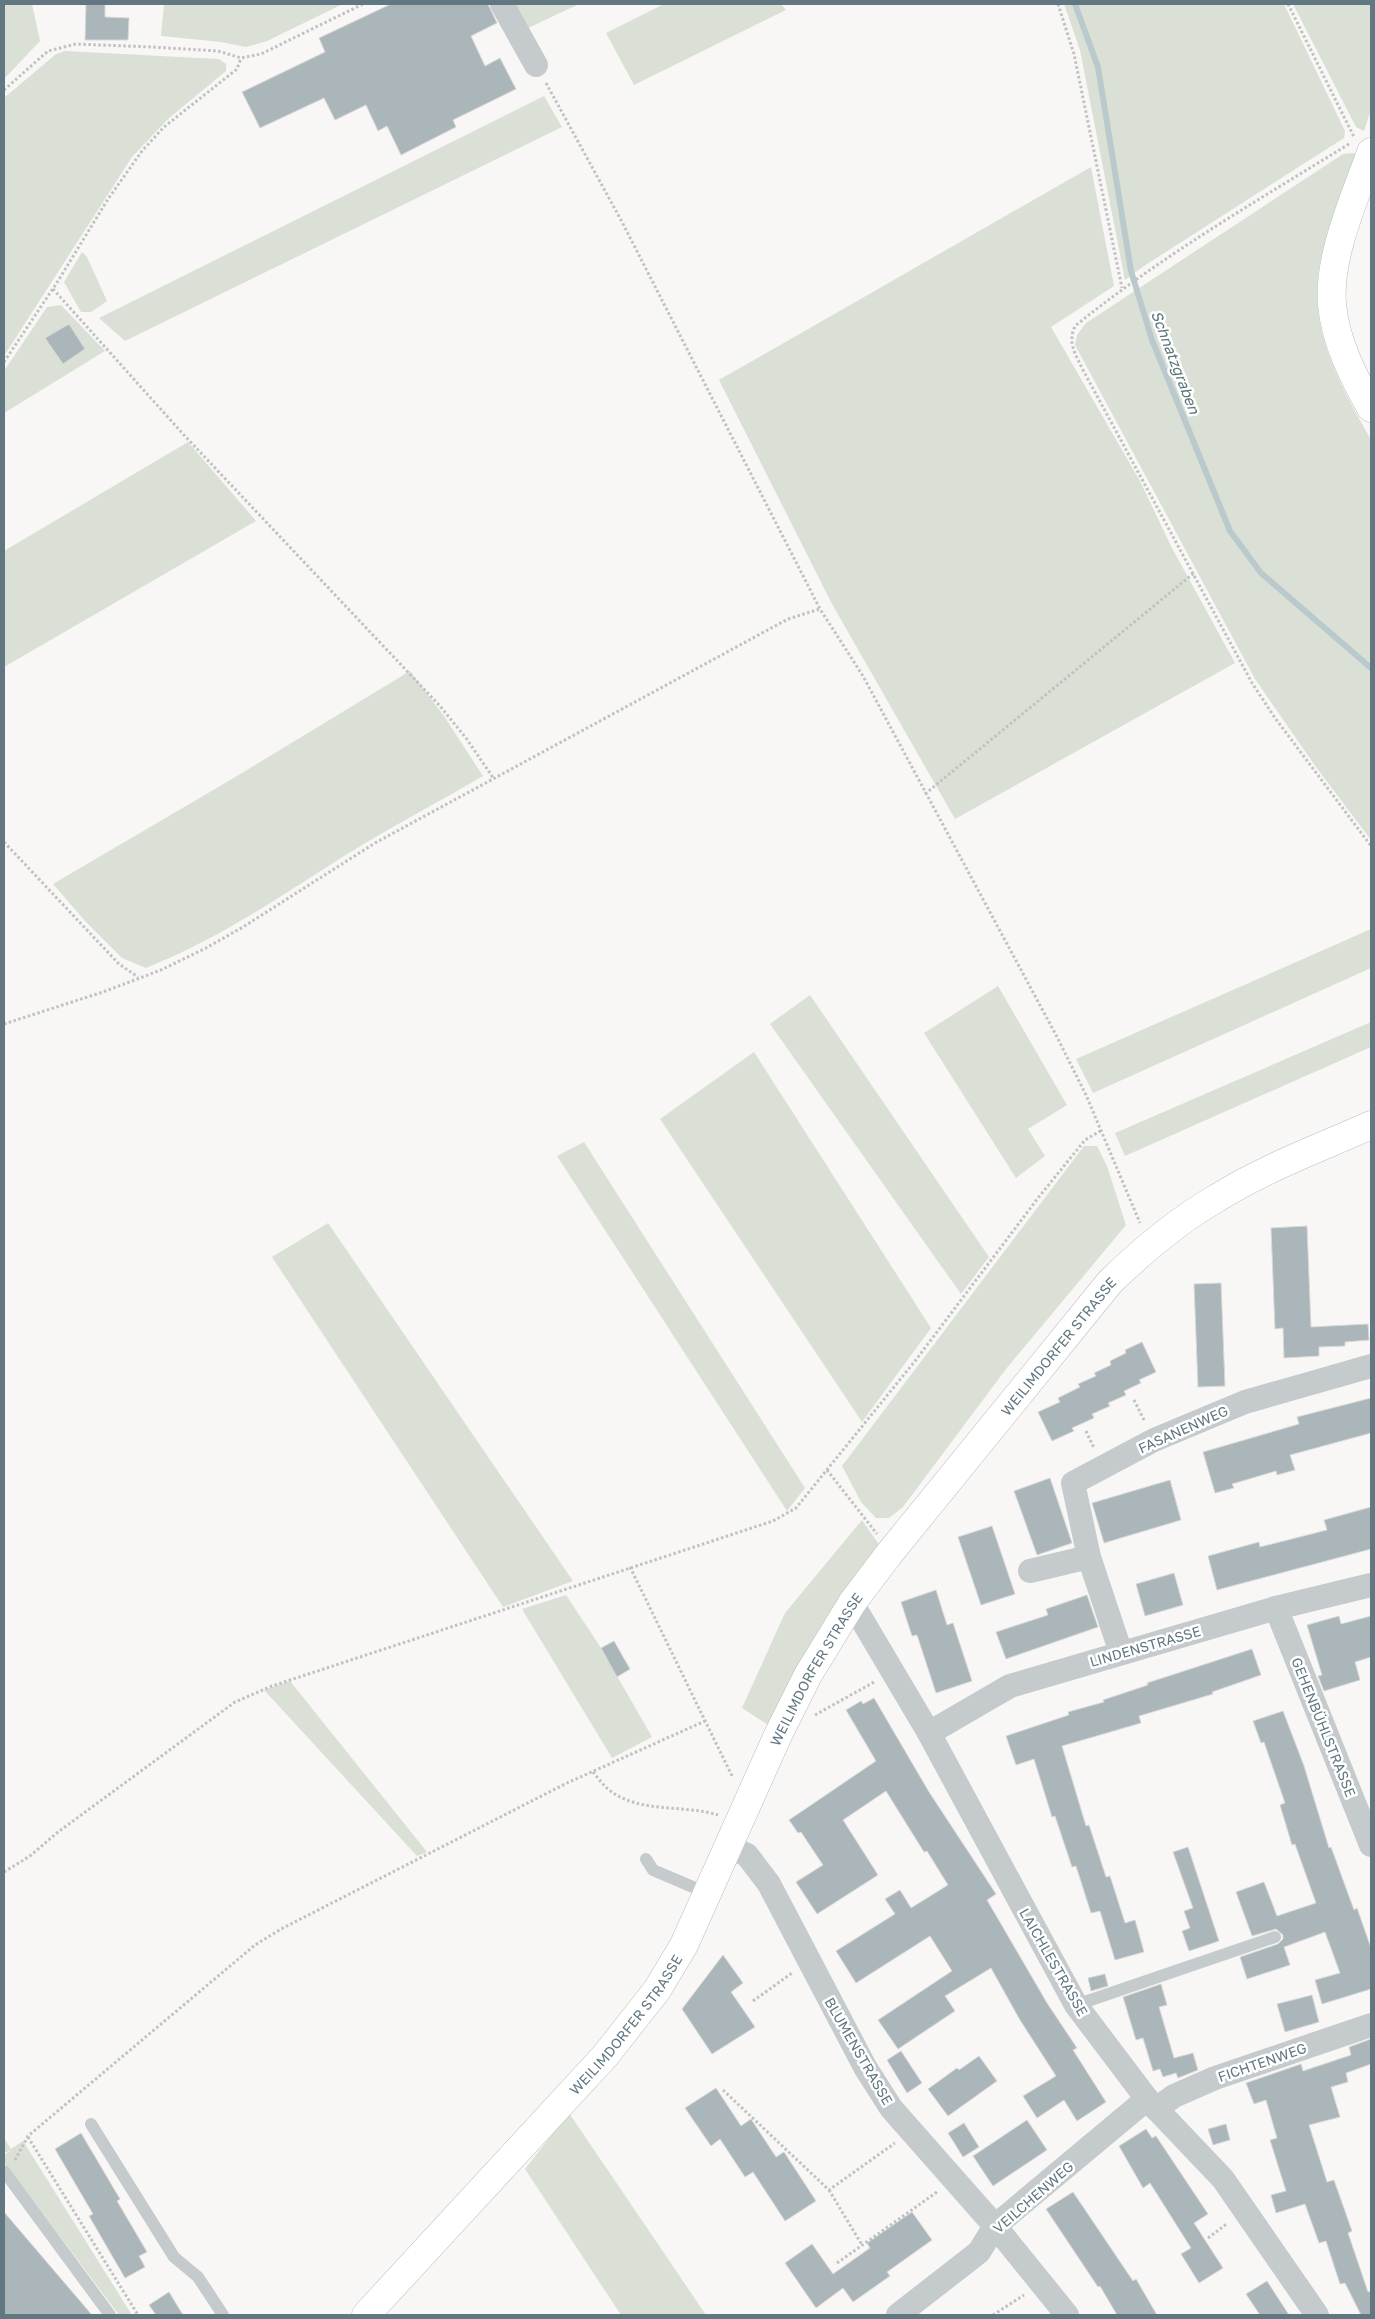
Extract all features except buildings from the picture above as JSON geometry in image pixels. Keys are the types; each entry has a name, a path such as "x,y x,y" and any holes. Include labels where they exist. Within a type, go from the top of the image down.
{"main road":[{"path":"1371,152 1344,229 1333,271 1332,304 1339,341 1357,383 1371,408"},
{"name":"WEILIMDORFER STRASSE","path":"366,2315 605,2056 657,1990 684,1945 741,1822 751,1794 808,1675 852,1603 889,1554 1110,1282 1151,1242 1217,1197 1283,1164 1371,1125"}],"street":[{"path":"502,4 536,65"},
{"name":"FASANENWEG","path":"1121,1652 1090,1557 1073,1482 1154,1440 1245,1402 1371,1366"},
{"path":"1030,1571 1090,1557"},
{"name":"LINDENSTRASSE","path":"930,1733 1010,1686 1276,1608 1371,1585"},
{"name":"LAICHLESTRASSE","path":"852,1603 930,1733 1076,2005 1152,2104 1223,2179 1317,2315"},
{"name":"GEHENBÜHLSTRASSE","path":"1276,1608 1371,1845"},
{"name":"BLUMENSTRASSE","path":"729,1847 746,1855 756,1864 769,1884 864,2066 891,2108 995,2226 1066,2315"},
{"name":"FICHTENWEG","path":"1152,2104 1215,2078 1371,2025"},
{"name":"VEILCHENWEG","path":"898,2315 978,2252 995,2226 1152,2104"}],"lane":[{"path":"646,1859 652,1870 707,1893"},
{"path":"1076,2005 1276,1937"},
{"path":"91,2124 174,2257 198,2277 222,2315"},
{"path":"4,2171 110,2315"}],"path":[{"path":"4,90 48,51 76,44 218,51 241,58 261,54 363,4"},
{"path":"1058,4 1074,54 1122,288"},
{"path":"1288,4 1356,140 1122,288 1074,326 1071,335 1072,347 1194,574 1227,640 1261,697 1371,846"},
{"path":"4,362 53,289 108,199 142,151 164,127 237,69 241,58"},
{"path":"536,65 621,220 820,609 863,676 1056,1035 1102,1130 1142,1226 1151,1242"},
{"path":"53,289 190,441 440,706 466,738 494,779"},
{"path":"925,794 1194,574"},
{"path":"4,1024 58,1008 161,970 206,948 244,927 375,843 788,620 820,609"},
{"path":"4,842 119,964 138,978"},
{"path":"4,1872 30,1856 58,1832 235,1702 272,1686 773,1521 786,1515 796,1508 915,1361 1086,1140 1102,1130"},
{"path":"827,1470 877,1534 889,1554"},
{"path":"630,1567 738,1788 751,1794"},
{"path":"811,1717 894,1672"},
{"path":"19,2156 28,2136 255,1945 282,1928 567,1783 705,1722"},
{"path":"593,1772 609,1790 636,1803 705,1811 741,1822"},
{"path":"753,2001 809,1961"},
{"path":"723,2090 829,2190 862,2245"},
{"path":"829,2190 912,2132"},
{"path":"28,2136 138,2315"},
{"path":"836,2263 954,2180"},
{"path":"993,2315 1041,2284"}],"shaded area":[{"path":"4,4 32,4 40,41 4,79"},
{"path":"164,4 343,4 267,41 246,47 221,42 161,36"},
{"path":"512,4 579,4 524,30"},
{"path":"664,4 781,4 786,10 634,85 606,33"},
{"path":"1064,4 1284,4 1345,131 1344,138 1125,280 1080,50"},
{"path":"1293,4 1371,4 1371,110 1364,131 1356,127"},
{"path":"65,51 219,59 226,64 226,71 168,119 132,157 4,356 4,98 56,54"},
{"path":"544,96 562,127 125,341 99,318"},
{"path":"1343,154 1359,154 1322,257 1317,299 1325,342 1332,362 1350,402 1371,440 1371,840 1316,767 1255,679 1075,345 1077,335 1086,323"},
{"path":"1091,167 1114,286 1051,327 1140,481 1172,548 1235,663 955,819 832,604 719,380"},
{"path":"82,252 87,257 107,301 91,312 81,312 64,282"},
{"path":"61,305 105,351 4,413 4,371 47,307"},
{"path":"188,442 256,521 4,667 4,551"},
{"path":"410,671 444,716 483,776 361,846 248,917 173,957 146,968 122,958 86,922 53,884 237,776"},
{"path":"1371,929 1371,968 1093,1093 1076,1059"},
{"path":"998,986 1067,1105 1028,1129 1045,1156 1016,1178 924,1033"},
{"path":"810,995 989,1257 961,1294 770,1024"},
{"path":"1371,1022 1371,1047 1125,1156 1115,1133"},
{"path":"754,1052 931,1328 862,1422 660,1119"},
{"path":"584,1142 805,1488 787,1511 557,1156"},
{"path":"1084,1146 1097,1146 1107,1166 1126,1225 1006,1369 903,1507 889,1518 876,1518 861,1502 842,1466"},
{"path":"328,1223 573,1581 503,1607 272,1257"},
{"path":"862,1520 880,1546 770,1726 742,1708 785,1613"},
{"path":"566,1595 601,1648 652,1737 612,1758 522,1609"},
{"path":"290,1681 427,1852 417,1856 264,1690"},
{"path":"569,2113 706,2315 621,2315 525,2169"},
{"path":"4,2138 11,2149 23,2141 132,2315 119,2315 4,2162 4,2155 11,2150 4,2153"}],"waterway":[{"name":"Schnatzgraben","path":"1075,4 1098,67 1131,271 1152,340 1230,531 1261,573 1371,668"}]}
